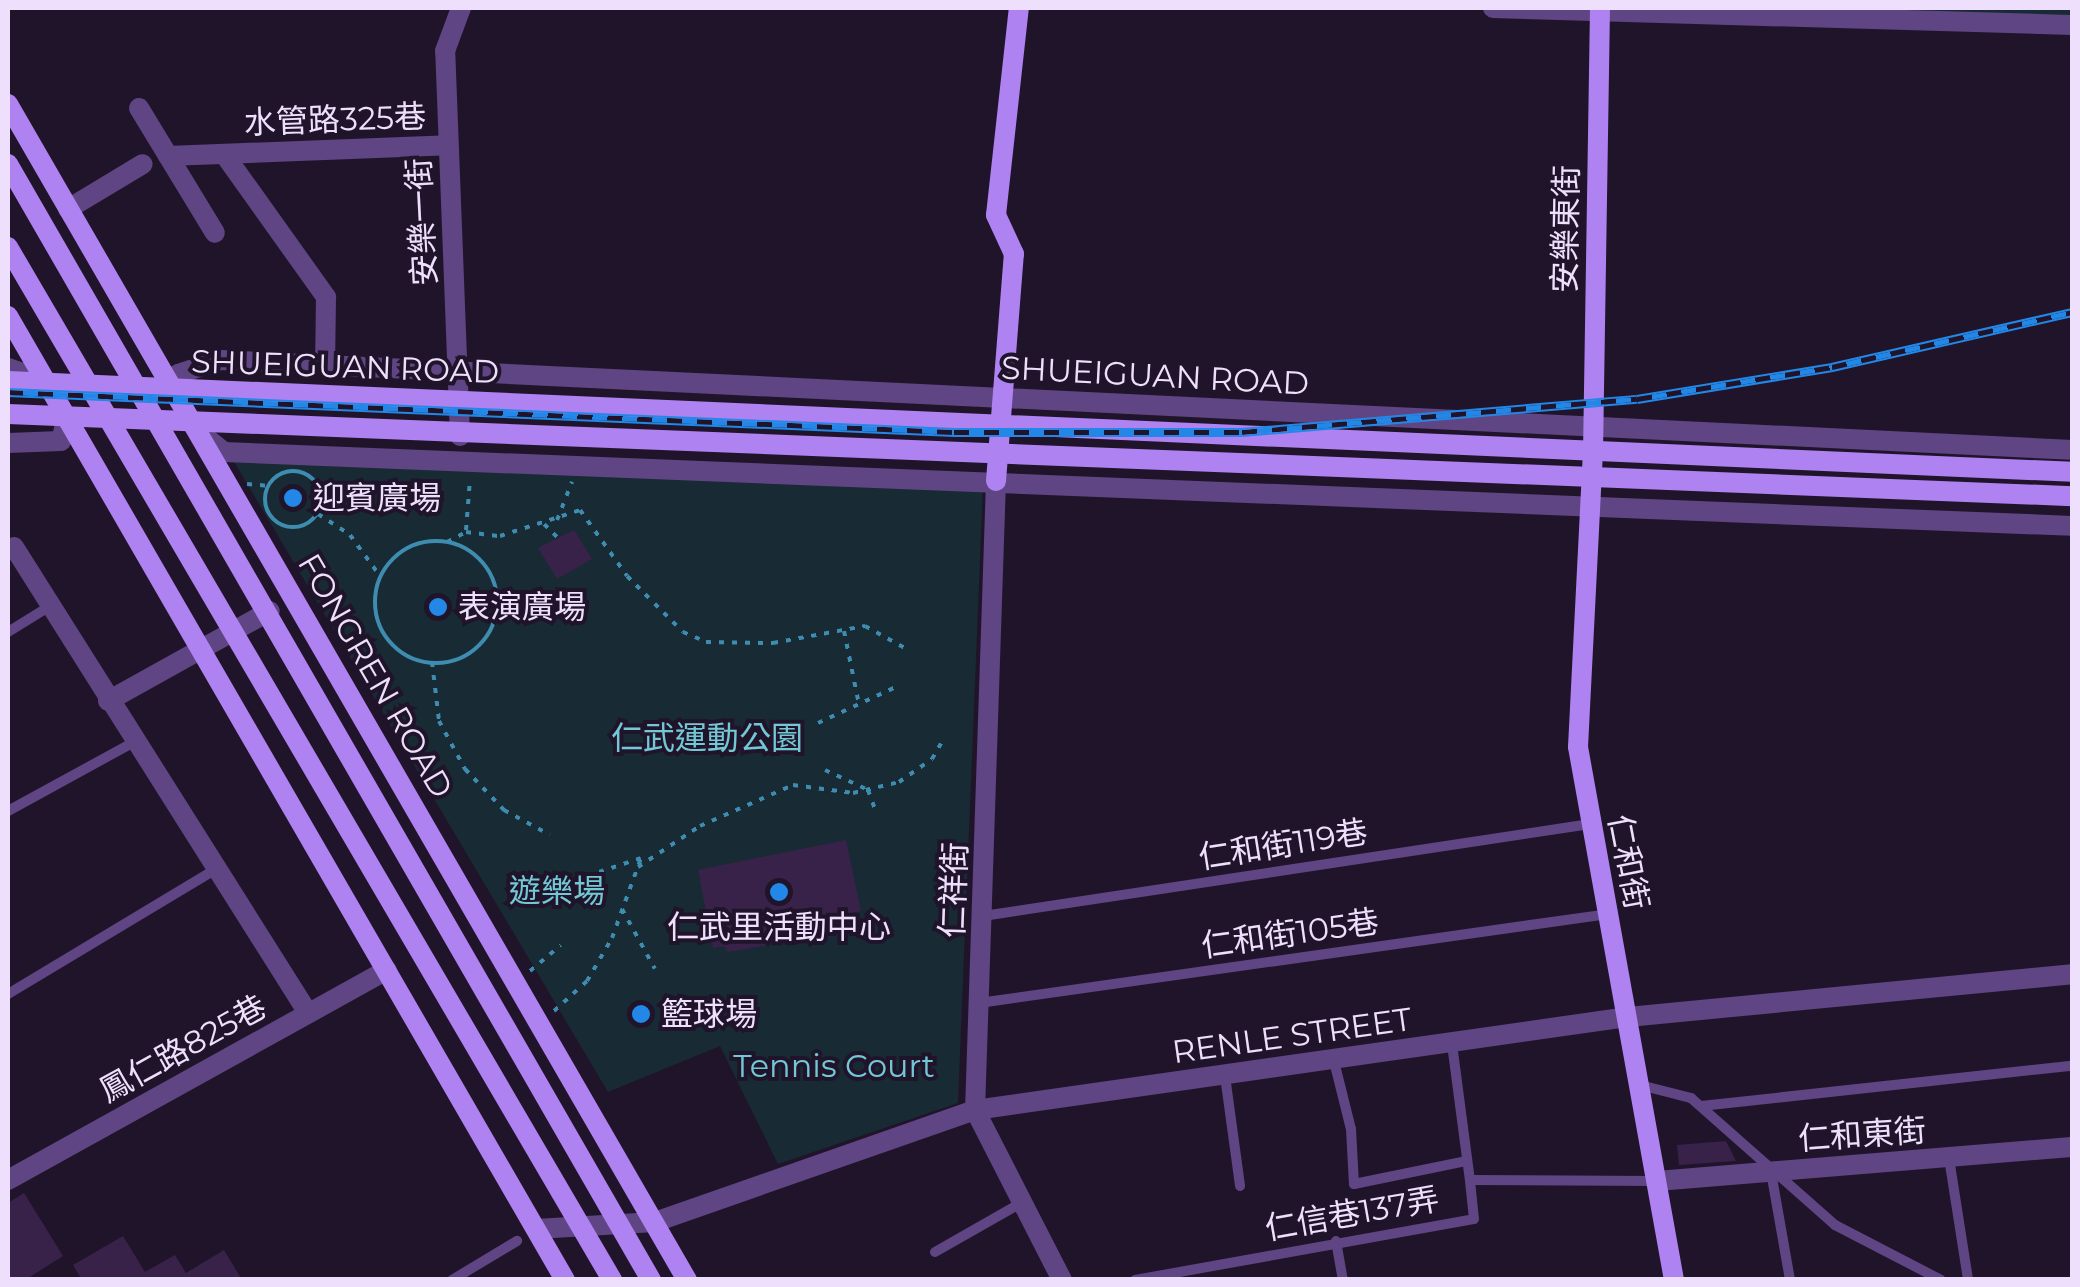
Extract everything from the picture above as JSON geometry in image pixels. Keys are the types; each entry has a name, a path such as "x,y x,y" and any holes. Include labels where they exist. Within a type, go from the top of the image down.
{"street":[{"name":"安樂一街","path":"460,436 444,51 461,8"},
{"path":"996,481 1014,254 996,215 1018,8"},
{"path":"1492,8 2072,25"},
{"name":"安樂東街","path":"1593,440 1600,9"},
{"name":"FONGREN ROAD","path":"8,104 188,423 687,1280"},
{"path":"139,108 215,233"},
{"name":"水管路325巷","path":"168,156 448,146"},
{"name":"水管路325巷","path":"224,154 326,297 325,367"},
{"name":"FONGREN ROAD","path":"8,164 136,386 162,422 652,1280"},
{"path":"68,209 143,164"},
{"path":"8,248 612,1280"},
{"path":"8,316 565,1280"},
{"name":"SHUEIGUAN ROAD","path":"221,360 460,375 1001,397 1593,440 998,428 170,390 178,374 221,360"},
{"path":"8,368 46,382"},
{"path":"8,381 170,390"},
{"name":"SHUEIGUAN ROAD","path":"8,414 997,458 2072,496"},
{"path":"8,443 60,441 68,416"},
{"name":"SHUEIGUAN ROAD","path":"188,423 224,452 2072,526"},
{"path":"1593,440 2072,450"},
{"path":"1593,440 2072,472"},
{"name":"仁和街","path":"1593,440 1578,747 1674,1280"},
{"name":"仁祥街","path":"996,481 975,1110 1062,1280"},
{"path":"14,548 308,1013"},
{"path":"108,700 270,611"},
{"name":"鳳仁路825巷","path":"8,1180 387,970"},
{"name":"RENLE STREET","path":"536,1229 655,1222 975,1110 1628,1016 2072,974"},
{"name":"仁和東街","path":"1657,1182 2072,1147"}],"lane":[{"path":"8,632 50,606"},
{"path":"8,811 134,742"},
{"name":"仁和街119巷","path":"983,916 1590,824"},
{"path":"8,994 216,869"},
{"name":"仁和街105巷","path":"980,1004 1608,914"},
{"path":"1452,1044 1470,1180"},
{"path":"1334,1061 1351,1130 1354,1184 1466,1160"},
{"path":"1701,1106 2072,1066"},
{"path":"1224,1076 1240,1186"},
{"path":"1640,1086 1701,1106 1835,1225 1941,1280"},
{"path":"1948,1158 1968,1280"},
{"path":"1776,1172 1790,1280"},
{"name":"仁信巷137弄","path":"1134,1280 1474,1219 1470,1180 1657,1182"},
{"path":"935,1252 1022,1202"},
{"path":"452,1280 517,1241"},
{"path":"1336,1241 1343,1280"}],"path":[{"path":"466,532 470,470"},
{"path":"240,484 270,486 290,471 307,475 319,488 318,514"},
{"path":"556,520 576,474"},
{"path":"270,486 268,514 283,526 302,526 318,514"},
{"path":"446,542 486,567 497,612 472,651 432,662 411,658 386,638 375,608 380,576 415,544 446,542 466,532 500,536 580,510 640,590 683,632 706,642 773,644 865,626 904,648"},
{"path":"318,514 350,534 380,576"},
{"path":"544,524 558,538"},
{"path":"844,632 859,704"},
{"path":"432,662 439,721 465,769 504,810 550,835"},
{"path":"818,724 896,687"},
{"path":"638,867 700,826 792,784 868,790 912,774 932,759 944,738"},
{"path":"826,770 868,790 875,809"},
{"path":"550,1015 587,980 622,909 641,858 600,872"},
{"path":"622,909 655,969"},
{"path":"526,974 561,945"}],"green space":[{"path":"1914,8 2072,8 2072,15 1916,12"},
{"name":"仁武運動公園","path":"227,450 983,485 958,1103 778,1164 720,1046 608,1092"}],"building":[{"path":"574,530 592,559 557,579 538,548"},
{"name":"仁武里活動中心","path":"846,840 861,911 851,913 854,932 829,937 828,930 802,934 801,927 766,934 768,945 728,952 724,946 713,948 698,870"},
{"path":"1726,1141 1736,1161 1679,1165 1677,1145"},
{"path":"24,1193 63,1256 25,1280 8,1280 8,1203"},
{"path":"123,1236 145,1272 175,1255 186,1273 224,1250 242,1280 82,1280 73,1265"}],"railway":[{"path":"8,392 954,432 1242,432 1637,399 1832,367 2072,312"}],"place":[{"name":"迎賓廣場","path":"293,498"},
{"name":"表演廣場","path":"438,607"},
{"name":"仁武里活動中心","path":"779,892"},
{"name":"籃球場","path":"641,1014"}],"park label":[{"name":"遊樂場","path":"557,891"},
{"name":"Tennis Court","path":"834,1066"}]}
